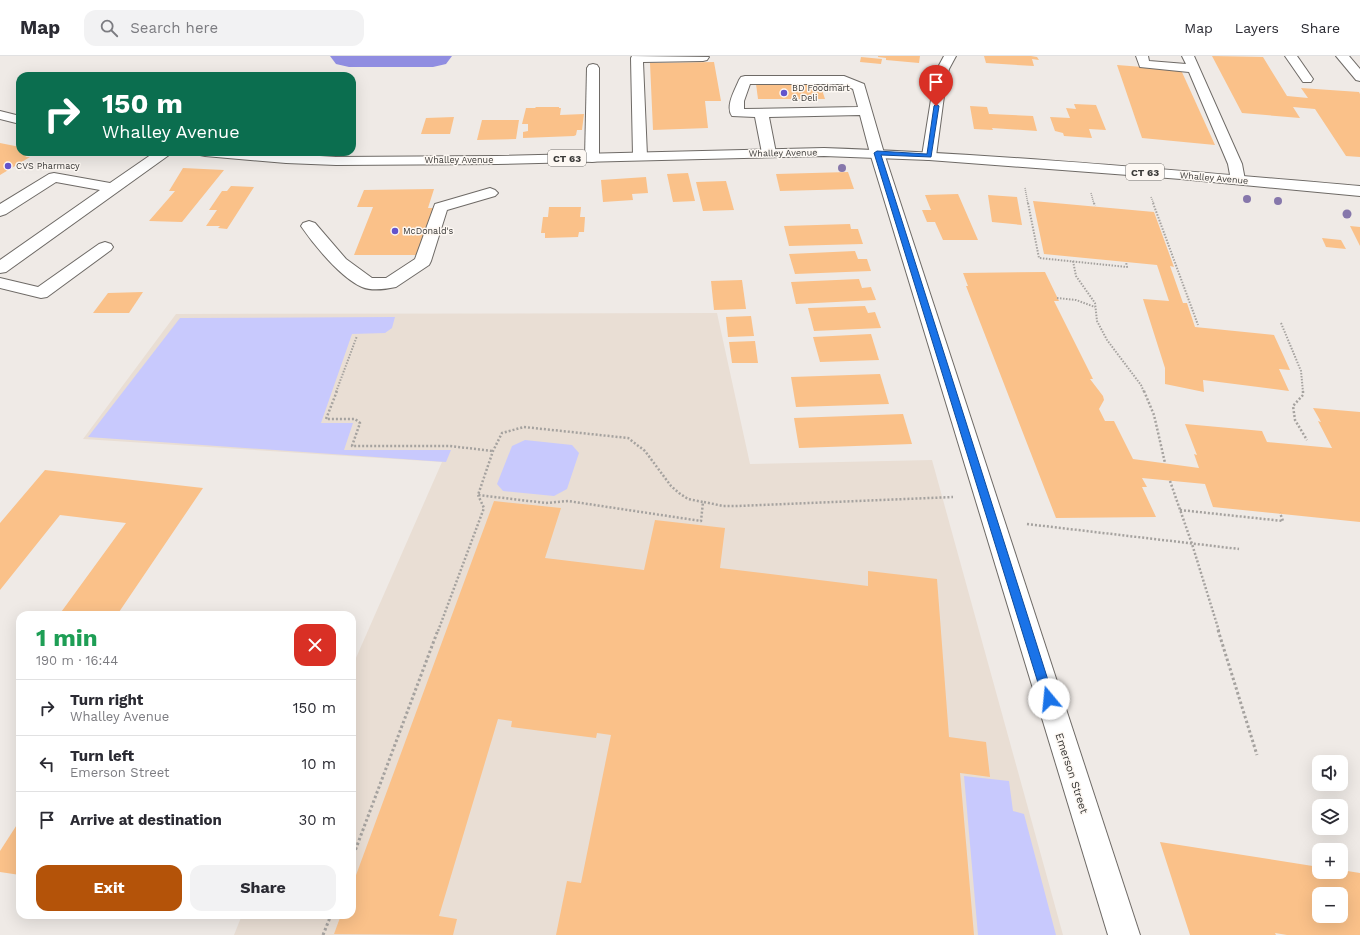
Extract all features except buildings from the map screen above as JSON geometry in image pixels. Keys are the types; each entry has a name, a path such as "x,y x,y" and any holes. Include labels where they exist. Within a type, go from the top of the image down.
{"main road":[{"path":"929,156 940,81 950,56"},
{"path":"1142,56 1144,64 1191,62 1235,164 1238,180"},
{"path":"1291,56 1308,79"},
{"path":"1342,56 1360,77"},
{"path":"640,156 637,58 703,57"},
{"path":"592,158 593,68"},
{"name":"Emerson Street","path":"761,112 737,113 737,102 745,80 844,80 859,87 877,153 1124,935"},
{"path":"769,153 761,112 866,111"},
{"path":"0,115 16,119"},
{"name":"Whalley Avenue","path":"251,156 286,159 336,160 497,160 769,153 877,153 1238,180 1360,191"},
{"path":"0,268 158,156"},
{"path":"0,211 54,177 113,188"},
{"path":"309,226 340,263 368,283 390,283 423,261 440,207 490,193"},
{"path":"0,283 41,293 105,247"}],"path":[{"path":"1023,182 1039,258 1127,267 1126,262"},
{"path":"1089,188 1095,206"},
{"path":"1149,193 1198,325"},
{"path":"1073,261 1076,276 1091,296 1095,307 1097,321 1107,340 1141,385 1154,415 1166,463"},
{"path":"1057,298 1076,300 1095,307"},
{"path":"1281,323 1301,371 1303,396 1293,406 1295,420 1307,440"},
{"path":"357,336 326,419 355,419 360,423 352,446 450,446 493,451"},
{"path":"356,848 484,508 478,495 493,451 502,433 524,427 628,438 637,442 644,449 671,487 689,500 723,506 952,497"},
{"path":"1170,481 1192,544 1257,755"},
{"path":"478,495 546,502 568,501 701,521 704,502"},
{"path":"1180,510 1283,521 1280,514"},
{"path":"1026,523 1239,550"},
{"path":"323,935 329,919"}],"shaded area":[{"path":"717,313 750,464 932,460 1063,935 234,935 240,919 356,919 356,658 442,462 83,439 176,314"},
{"path":"395,317 392,328 385,333 352,334 321,423 353,423 344,450 451,450 446,462 88,437 180,318"},
{"path":"525,440 572,445 579,453 567,489 554,496 503,491 497,484 512,446"},
{"path":"964,776 1009,781 1013,811 1024,814 1056,935 978,935"}],"waterway":[{"path":"349,56 433,56"}],"place":[{"name":"BD Foodmart & Deli","path":"784,93"},
{"name":"CVS Pharmacy","path":"8,166"},
{"name":"McDonald's","path":"395,231"}],"route":[{"path":"936,106 929,156 877,153 1049,699"}]}
